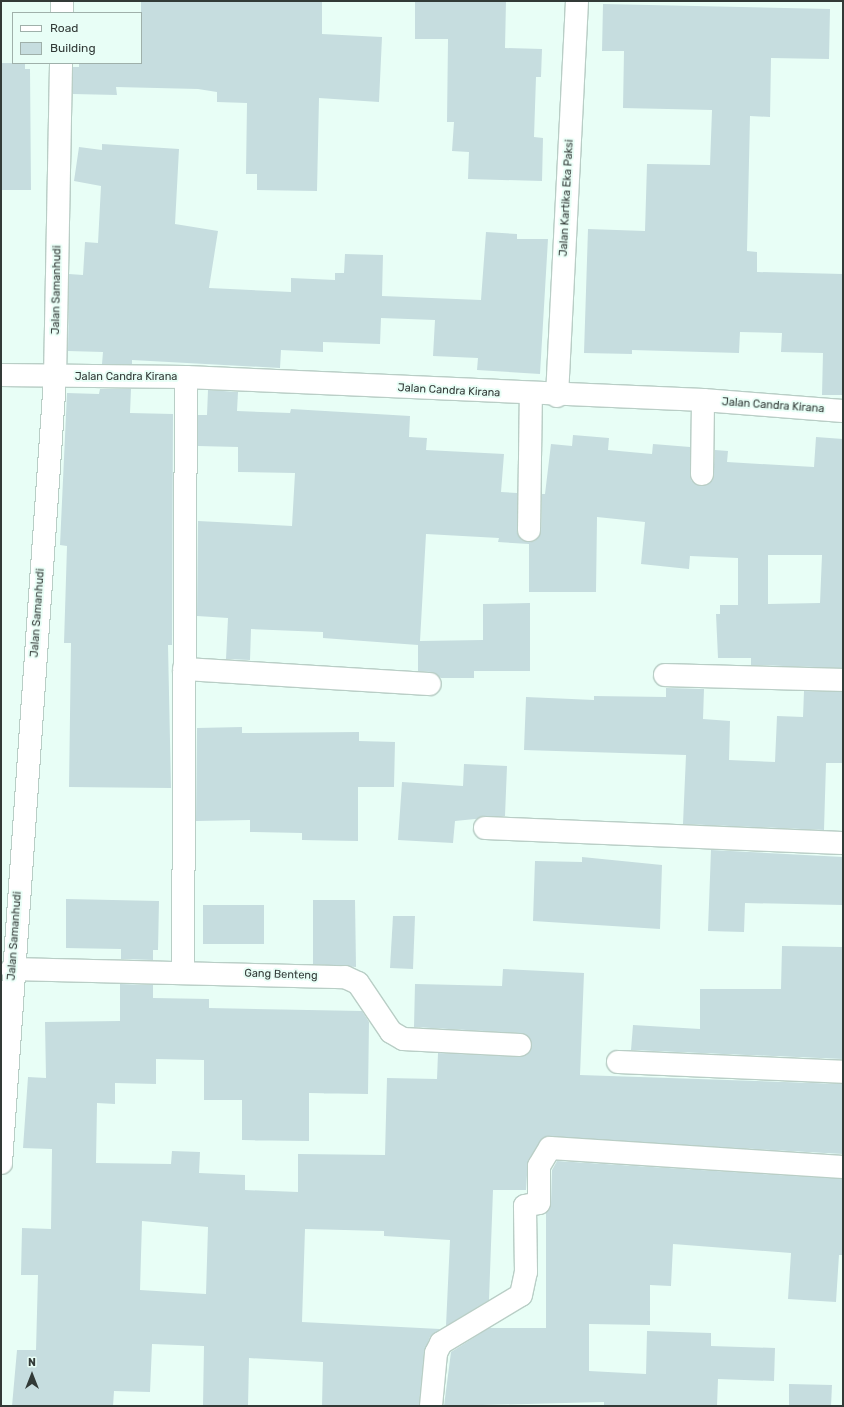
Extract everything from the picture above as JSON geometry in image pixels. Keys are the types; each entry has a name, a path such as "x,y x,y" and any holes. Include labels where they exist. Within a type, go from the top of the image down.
{"street":[{"path":"62,1 62,12"},
{"name":"Jalan Kartika Eka Paksi","path":"557,396 577,1"},
{"name":"Jalan Samanhudi","path":"1,1163 5,1024 12,969 55,378 61,64"},
{"name":"Jalan Candra Kirana","path":"1,375 55,378 186,377 531,395 703,400 843,411"},
{"path":"183,972 186,377"},
{"path":"529,530 531,395"},
{"path":"702,474 703,400"},
{"path":"184,669 430,684"},
{"path":"665,675 843,680"},
{"path":"485,828 843,843"},
{"name":"Gang Benteng","path":"12,969 183,972 350,978 358,984 391,1032 403,1040 520,1045"},
{"path":"618,1062 843,1072"},
{"path":"431,1406 435,1360 441,1343 521,1295 526,1272 524,1206 539,1203 539,1166 550,1148 843,1167"}],"building":[{"path":"141,1 322,1 322,34 382,37 379,102 319,98 317,191 257,190 257,174 246,174 247,103 217,102 217,92 198,89 116,87 117,95 73,94 73,67 79,67 79,64 142,64"},
{"path":"415,1 506,1 505,48 542,49 541,77 536,77 534,137 543,138 542,181 468,179 469,152 452,151 454,122 447,122 448,39 415,39"},
{"path":"603,4 830,9 829,59 771,58 770,117 750,116 747,251 757,252 757,272 843,274 843,395 822,395 823,353 781,352 782,333 740,332 739,353 632,350 632,354 584,353 588,229 645,231 647,164 710,165 712,110 623,108 624,51 602,51"},
{"path":"1,63 25,64 25,69 30,69 31,190 1,190"},
{"path":"102,144 179,149 175,224 218,231 209,288 291,292 291,278 335,280 335,273 344,273 345,254 383,255 382,296 481,300 486,232 517,234 517,239 548,239 540,374 477,370 478,358 433,356 435,320 381,318 380,344 323,342 323,352 281,350 280,368 132,360 132,364 102,364 103,352 68,351 69,274 83,275 85,242 98,243 101,186 74,181 79,147 102,150"},
{"path":"100,389 131,389 130,413 173,414 172,645 168,645 171,788 69,787 71,643 64,643 67,546 60,545 67,393 99,394"},
{"path":"208,390 238,392 237,411 290,413 291,409 410,416 409,437 427,438 426,450 504,454 501,492 517,493 517,530 522,540 528,542 535,541 541,531 542,494 545,494 551,444 572,446 573,435 609,438 608,450 652,454 653,444 690,447 691,480 701,486 713,480 715,450 728,451 727,462 814,467 816,437 843,439 843,668 751,665 751,658 718,658 716,614 720,614 720,605 738,605 738,558 690,556 689,569 641,564 645,522 597,517 596,592 529,592 529,544 498,542 499,538 426,534 420,641 483,640 483,604 530,603 530,671 474,671 474,678 441,678 431,672 418,671 418,645 323,638 323,632 251,629 250,660 226,659 228,618 197,616 198,521 292,526 295,473 238,472 238,447 198,446 198,415 207,415","holes":["768,555 822,555 820,603 768,604"]},
{"path":"666,688 704,689 703,719 730,721 729,760 775,762 777,716 803,717 804,691 843,692 843,763 826,763 824,830 683,824 686,755 524,750 526,697 594,700 594,696 666,697"},
{"path":"242,727 242,733 359,732 359,741 395,742 394,787 358,787 358,841 302,840 302,833 250,832 250,820 196,821 197,728"},
{"path":"464,764 507,766 505,816 455,821 453,843 398,840 402,782 463,786"},
{"path":"711,850 843,857 843,905 745,903 744,932 708,931"},
{"path":"582,857 662,865 660,929 533,921 535,861 582,862"},
{"path":"66,899 159,901 158,950 153,950 153,960 121,959 121,949 66,948"},
{"path":"313,900 355,900 356,967 313,964"},
{"path":"203,905 264,905 264,944 203,944"},
{"path":"393,916 415,916 413,969 390,968"},
{"path":"782,946 843,947 843,1059 631,1050 633,1025 700,1029 700,989 781,989"},
{"path":"503,969 584,973 580,1075 843,1084 843,1154 545,1137 528,1160 526,1190 493,1190 489,1300 446,1326 450,1240 384,1236 384,1231 305,1229 302,1322 440,1329 430,1337 424,1352 419,1405 322,1406 323,1362 249,1358 248,1406 203,1406 204,1346 152,1344 150,1392 114,1391 113,1406 12,1406 17,1350 36,1350 38,1275 21,1275 22,1228 51,1229 52,1149 23,1148 28,1077 46,1078 45,1022 120,1021 120,984 153,985 153,998 209,999 209,1008 362,1011 369,1022 368,1094 309,1093 309,1141 242,1140 242,1100 204,1100 204,1060 156,1059 156,1084 115,1083 115,1104 97,1103 96,1163 171,1164 172,1151 200,1152 199,1173 245,1175 245,1190 298,1192 298,1154 385,1155 387,1078 437,1079 438,1053 519,1057 530,1052 531,1040 521,1033 414,1027 415,984 502,986","holes":["142,1221 208,1227 206,1294 140,1290"]},
{"path":"557,1161 843,1179 843,1255 839,1255 836,1302 788,1299 791,1253 673,1244 671,1286 650,1285 650,1325 589,1324 589,1371 646,1374 647,1331 711,1333 711,1346 775,1348 774,1381 718,1379 717,1406 604,1406 604,1402 444,1406 451,1352 489,1328 546,1328 546,1213 551,1203 552,1170"},
{"path":"789,1384 832,1385 831,1406 789,1406"}]}
